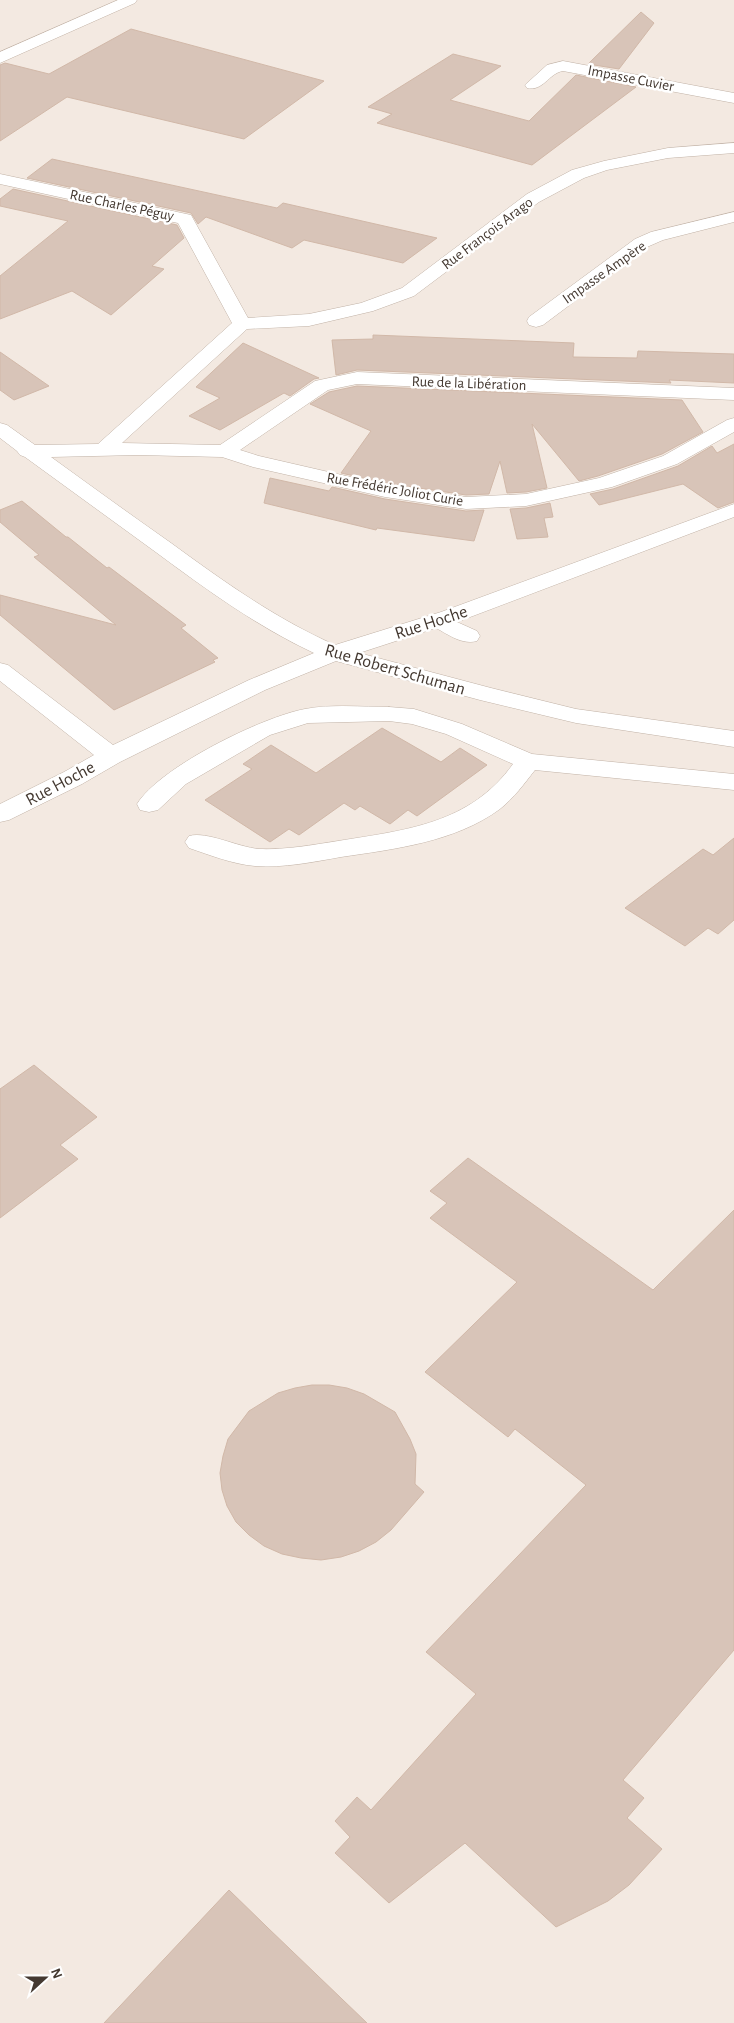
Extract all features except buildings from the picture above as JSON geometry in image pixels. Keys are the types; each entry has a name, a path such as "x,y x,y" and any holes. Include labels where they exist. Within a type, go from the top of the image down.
{"street":[{"path":"0,58 130,0"},
{"name":"Impasse Cuvier","path":"533,85 552,68 563,66 734,98"},
{"name":"Rue François Arago","path":"242,324 309,320 366,307 408,292 533,198 578,174 604,166 659,155 734,148"},
{"name":"Rue Charles Péguy","path":"0,179 186,219 242,324"},
{"name":"Impasse Ampère","path":"536,321 641,243 657,236 734,217"},
{"path":"104,449 242,324"},
{"name":"Rue de la Libération","path":"224,451 322,385 357,378 734,394"},
{"name":"Rue Frédéric Joliot Curie","path":"0,452 104,449 224,451 253,461 385,491 466,503 526,500 605,483 670,460 734,424"},
{"name":"Rue Robert Schuman","path":"0,429 191,568 250,608 296,636 334,654 576,716 734,739"},
{"name":"Rue Hoche","path":"0,814 73,778 111,756 257,685 334,654 438,621 734,510"},
{"path":"438,621 469,636"},
{"path":"0,670 111,756"},
{"path":"148,804 177,778 262,730 306,716 389,714 414,717 454,729 528,761 734,782"},
{"path":"198,842 232,853 253,857 278,857 414,837 470,818 518,779 528,761"}]}
